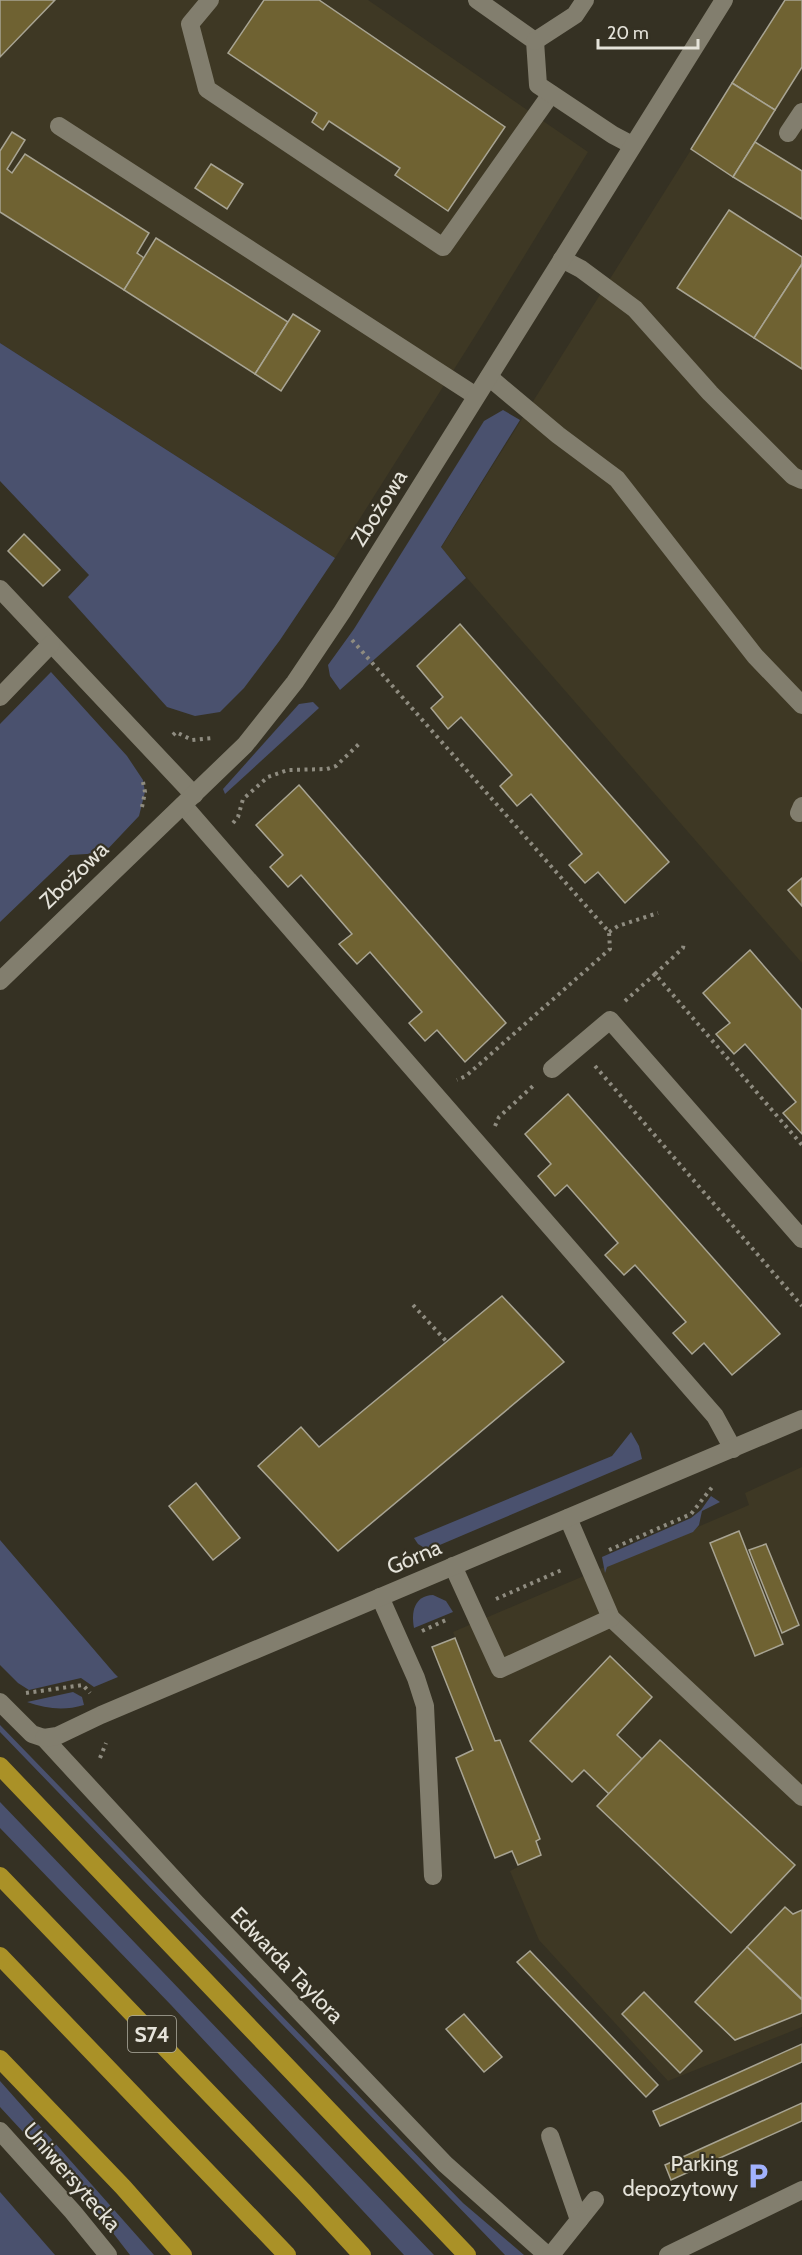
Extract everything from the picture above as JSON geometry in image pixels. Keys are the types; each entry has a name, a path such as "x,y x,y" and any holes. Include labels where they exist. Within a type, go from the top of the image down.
{"highway":[{"path":"0,1766 467,2255"},
{"name":"S74","path":"0,1876 362,2255"},
{"name":"S74","path":"0,1956 287,2255"},
{"path":"0,2059 123,2187 183,2255"}],"street":[{"path":"210,0 190,24 207,89 443,247 552,94"},
{"path":"477,0 534,41 538,85 632,145"},
{"path":"534,41 575,15 585,0"},
{"name":"Zbożowa","path":"0,981 245,745 295,682 336,622 724,0"},
{"path":"788,133 802,112"},
{"path":"59,126 476,396"},
{"path":"562,259 581,269 635,309 710,393 793,476 802,480"},
{"path":"489,376 543,422 617,479 754,656 802,705"},
{"path":"0,589 155,754 188,800 715,1416 733,1449"},
{"path":"0,697 51,644"},
{"path":"552,1069 610,1020 802,1239"},
{"name":"Górna","path":"44,1738 57,1736 101,1715 802,1419"},
{"path":"568,1518 611,1618 802,1797"},
{"path":"453,1566 500,1670 611,1618"},
{"path":"380,1598 416,1678 425,1706 434,1876"},
{"name":"Edwarda Taylora","path":"0,1702 32,1734 44,1738 196,1904 445,2164 549,2255"},
{"name":"Uniwersytecka","path":"0,2131 74,2212 108,2255"},
{"path":"550,2136 579,2220"},
{"path":"668,2255 802,2190"},
{"path":"549,2255 595,2200"}],"path":[{"path":"336,622 609,932 610,949 466,1076 456,1081 447,1078"},
{"path":"140,816 145,792 139,772 176,732 192,740 210,740 219,735"},
{"path":"231,825 238,817 243,799 268,777 288,770 327,769 336,766 361,742"},
{"path":"226,815 236,833"},
{"path":"609,932 618,926 658,913"},
{"path":"610,1020 617,1008 683,948 684,942"},
{"path":"656,974 802,1144"},
{"path":"578,1047 802,1306"},
{"path":"413,1305 447,1342"},
{"path":"21,1693 83,1685 94,1702"}],"shaded area":[{"path":"0,0 368,0 588,152 335,558 0,343"},
{"path":"785,0 802,0 802,963 441,548"},
{"path":"0,343 335,558 280,640 244,688 220,712 195,716 167,707 68,597 89,575 0,481"},
{"path":"503,410 520,420 441,547 466,578 340,690 330,676 328,665 354,629 484,421"},
{"path":"51,672 127,756 143,780 145,792 139,816 104,853 70,855 0,922 0,724"},
{"path":"313,702 319,708 225,794 223,789 299,704"},
{"path":"631,1432 639,1446 642,1459 428,1550 418,1544 414,1538 612,1456"},
{"path":"802,1467 802,2027 668,2081 539,1940 510,1871 541,1855 453,1632 749,1505 745,1493"},
{"path":"711,1496 720,1502 702,1511 699,1525 693,1532 607,1567 605,1573 602,1557 691,1518 701,1510"},
{"path":"0,1540 118,1677 94,1687 81,1678 29,1690 18,1683 0,1665"},
{"path":"433,1595 446,1601 453,1612 414,1628 415,1606 422,1598"},
{"path":"73,1692 82,1697 84,1705 56,1708 27,1702"},
{"path":"0,1725 463,2203 524,2255 505,2255 0,1732"},
{"path":"0,1802 434,2255 404,2255 171,2005 0,1828"},
{"path":"0,2081 154,2255 130,2255 96,2211 0,2107"},
{"path":"0,2192 55,2255 0,2255"}],"building":[{"path":"0,0 55,0 0,57"},
{"path":"264,0 319,0 505,127 448,211 395,175 400,168 329,121 323,130 312,122 317,113 228,53"},
{"path":"785,0 802,0 802,67 775,110 732,83"},
{"path":"732,83 775,110 733,177 691,149"},
{"path":"12,132 25,140 7,169 12,173 25,154 149,233 137,253 144,258 124,290 0,212 0,151"},
{"path":"755,142 802,171 802,219 733,177"},
{"path":"211,164 243,184 227,209 195,188"},
{"path":"729,210 802,257 802,264 754,338 677,288"},
{"path":"156,238 288,322 255,374 124,290"},
{"path":"802,264 802,369 754,338"},
{"path":"293,314 320,331 281,391 255,374"},
{"path":"24,534 60,570 43,586 8,551"},
{"path":"460,624 669,862 625,903 598,872 585,883 569,865 582,854 531,794 517,806 500,786 512,775 461,717 448,729 431,708 443,697 417,666"},
{"path":"299,785 506,1023 465,1062 437,1030 425,1041 409,1023 422,1012 370,952 357,964 339,944 352,934 301,875 288,887 270,867 283,855 256,825"},
{"path":"802,878 802,906 788,890"},
{"path":"750,950 802,1010 802,1134 783,1113 796,1102 745,1044 734,1054 716,1034 730,1023 703,993"},
{"path":"568,1094 780,1334 732,1375 704,1343 692,1354 673,1333 686,1322 635,1265 624,1275 605,1255 618,1243 567,1185 555,1196 538,1176 551,1164 525,1134"},
{"path":"502,1296 564,1362 338,1551 258,1466 301,1427 319,1447"},
{"path":"196,1483 240,1538 213,1560 169,1506"},
{"path":"739,1531 783,1644 755,1656 710,1543"},
{"path":"766,1544 799,1625 782,1633 749,1550"},
{"path":"455,1638 495,1741 500,1740 540,1839 536,1841 541,1855 518,1865 512,1851 495,1858 456,1758 473,1750 432,1647"},
{"path":"610,1656 652,1697 617,1735 642,1759 609,1794 584,1770 572,1782 530,1741"},
{"path":"660,1740 795,1865 731,1933 597,1806"},
{"path":"785,1907 793,1914 802,1910 802,1999 747,1947"},
{"path":"747,1947 802,2000 802,2013 735,2040 695,2002"},
{"path":"530,1951 658,2085 646,2097 517,1962"},
{"path":"644,1992 702,2051 680,2073 622,2014"},
{"path":"464,2014 502,2057 484,2072 446,2029"},
{"path":"802,2044 802,2062 660,2126 653,2111"},
{"path":"802,2103 802,2121 671,2180 665,2165"}],"place":[{"name":"Parking depozytowy","path":"758,2176"}]}
